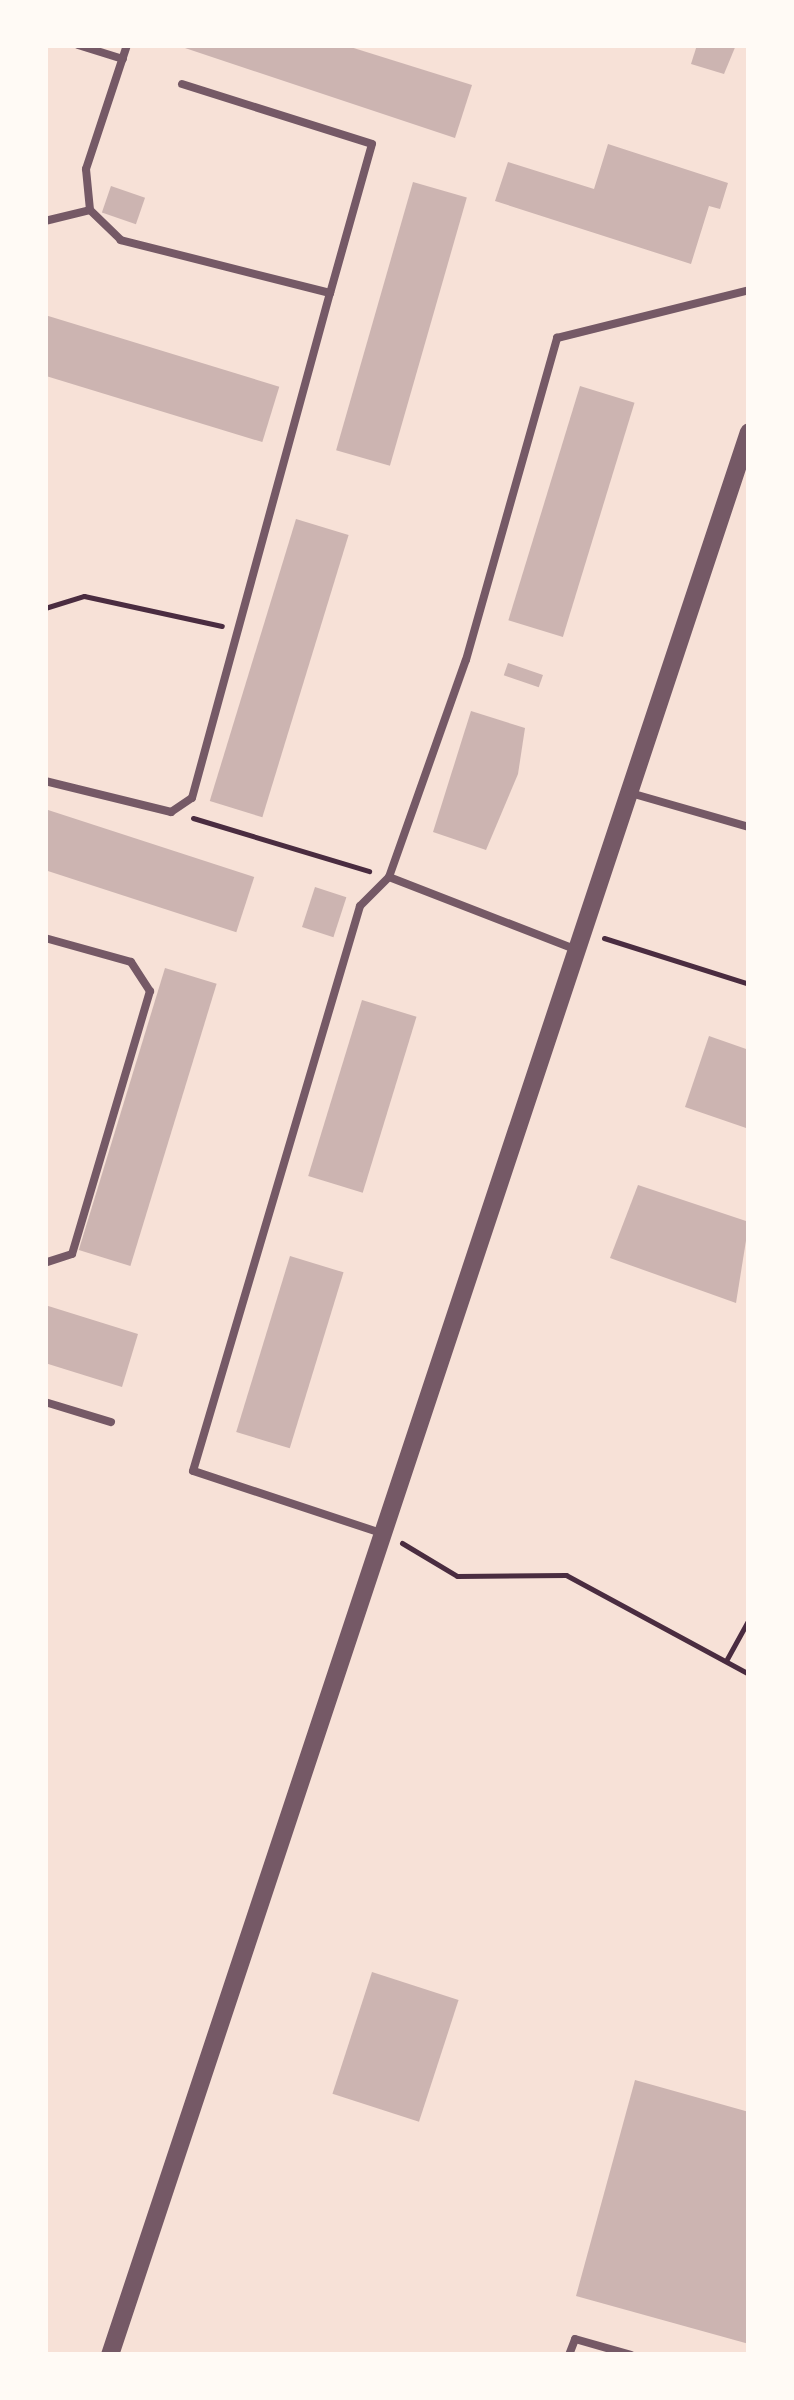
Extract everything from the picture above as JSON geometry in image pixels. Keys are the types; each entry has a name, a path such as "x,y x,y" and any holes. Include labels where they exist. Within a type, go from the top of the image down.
{"street":[{"path":"110,2355 634,794 749,432"}],"lane":[{"path":"78,45 123,59"},
{"path":"127,45 86,169 90,210 121,240 330,293"},
{"path":"45,781 171,812 192,798 372,144 182,84"},
{"path":"45,221 90,210"},
{"path":"386,1534 193,1471 360,906 389,876 466,660 557,338 749,290"},
{"path":"634,794 749,827"},
{"path":"389,876 579,950"},
{"path":"45,938 131,962 150,991 72,1254 45,1263"},
{"path":"45,1402 111,1422"},
{"path":"569,2355 575,2339 631,2355"}],"path":[{"path":"45,608 84,596 238,629"},
{"path":"171,812 389,876"},
{"path":"586,932 749,984"},
{"path":"386,1534 457,1576 566,1576 727,1658 749,1674"},
{"path":"727,1658 749,1619"}],"building":[{"path":"176,45 344,45 472,85 455,138"},
{"path":"697,45 736,45 724,74 691,64"},
{"path":"608,144 728,183 720,209 709,206 691,264 495,201 508,162 594,189"},
{"path":"413,182 467,197 390,466 336,450"},
{"path":"111,186 145,198 136,224 102,212"},
{"path":"45,315 279,387 262,442 45,376"},
{"path":"580,386 635,403 563,637 508,620"},
{"path":"296,519 349,535 262,817 210,801"},
{"path":"508,663 543,675 539,687 504,675"},
{"path":"471,711 525,728 518,774 486,850 433,832"},
{"path":"45,809 254,877 236,932 45,870"},
{"path":"315,887 346,897 333,937 302,927"},
{"path":"165,968 217,984 130,1266 79,1250"},
{"path":"362,1000 417,1017 363,1193 308,1176"},
{"path":"709,1036 749,1050 749,1129 685,1107"},
{"path":"638,1185 749,1222 736,1303 610,1258"},
{"path":"290,1256 344,1272 290,1448 236,1432"},
{"path":"45,1305 138,1334 122,1387 45,1363"},
{"path":"372,1972 459,2000 419,2122 332,2094"},
{"path":"635,2080 749,2112 749,2344 576,2296"}]}
